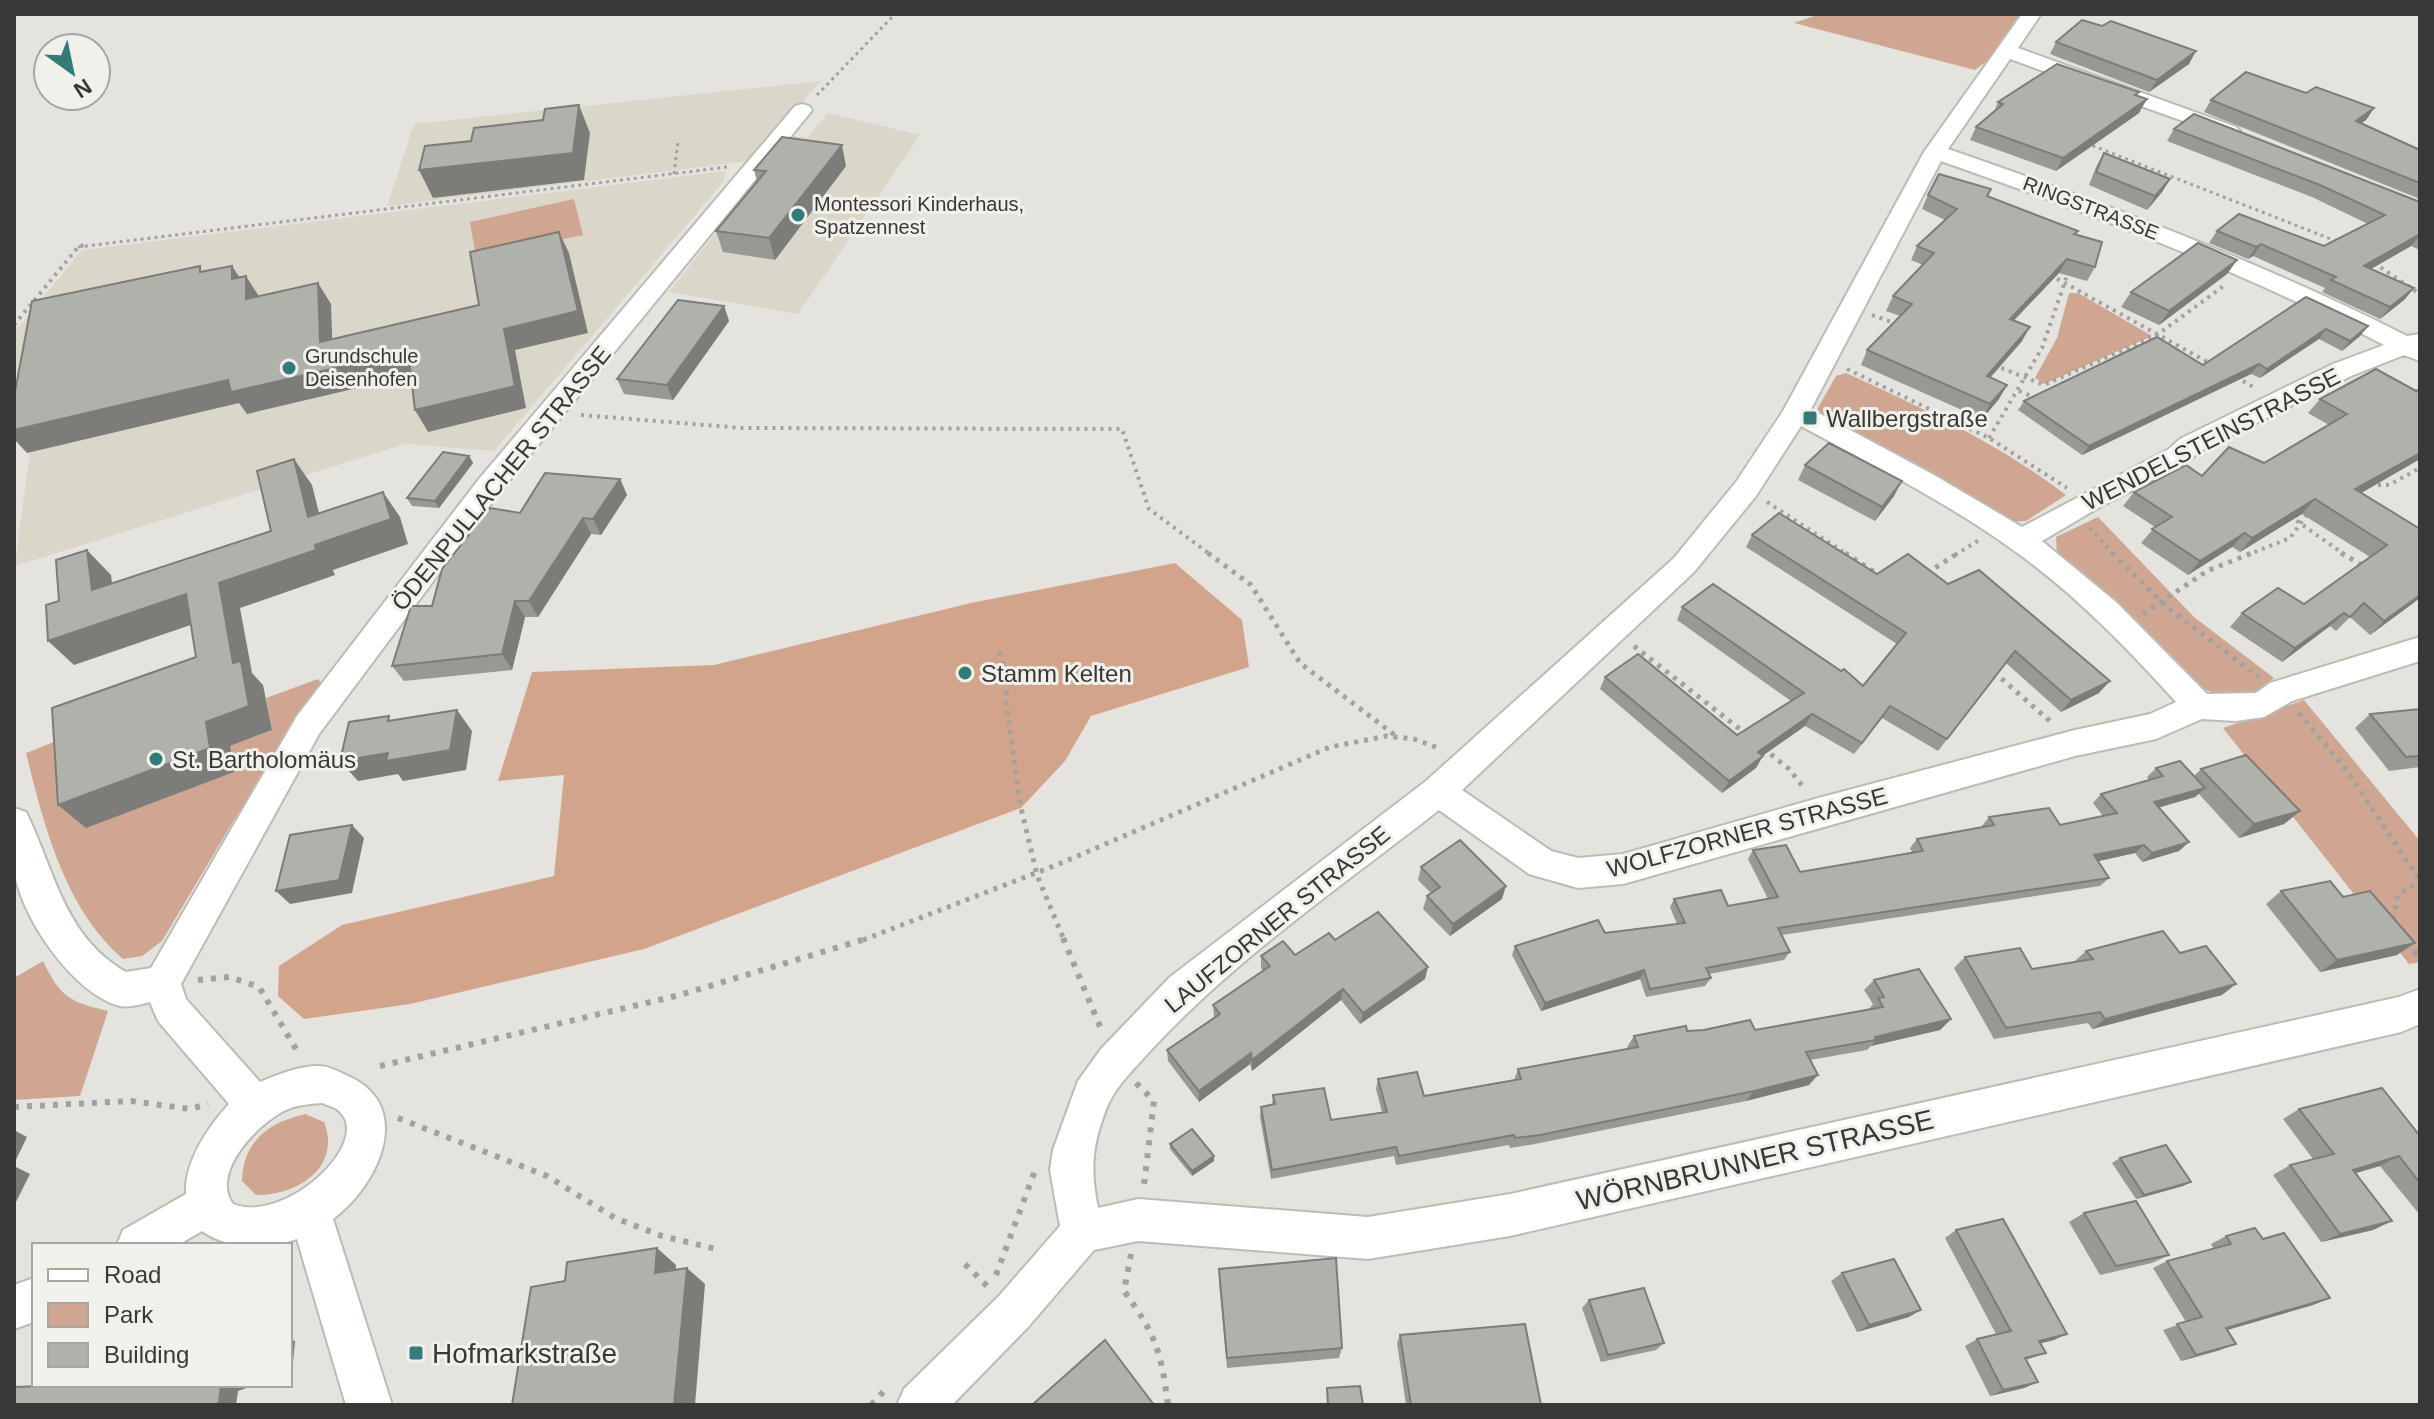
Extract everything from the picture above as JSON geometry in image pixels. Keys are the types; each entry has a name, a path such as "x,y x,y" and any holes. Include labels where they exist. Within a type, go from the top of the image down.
{"street":[{"name":"LAUFZORNER STRASSE","path":"1082,1232 1070,1170 1073,1150 1092,1094 1115,1062 1183,989 1438,791 1684,565 1746,489 1796,412 1935,152 2032,14"},
{"path":"2005,50 2245,138"},
{"name":"ÖDENPULLACHER STRASSE","path":"162,983 308,725 489,486 802,110"},
{"name":"RINGSTRASSE","path":"1935,152 2102,209 2246,269 2415,346"},
{"name":"WENDELSTEINSTRASSE","path":"2010,534 2088,501 2279,401 2415,346"},
{"path":"1796,412 2010,534 2125,625 2199,706"},
{"name":"WOLFZORNER STRASSE","path":"1438,791 1541,863 1578,873 1623,869 1822,811 2075,743 2156,726 2199,706 2236,708 2264,704 2281,692 2420,649"},
{"path":"14,822 37,883 62,935 82,964 123,990 162,983 171,1009 256,1106"},
{"name":"WÖRNBRUNNER STRASSE","path":"1082,1232 1138,1220 1368,1238 1510,1215 2401,1014 2420,1006"},
{"path":"323,1084 342,1088 357,1099 365,1114 364,1143 350,1176 332,1196 310,1213 268,1229 248,1230 231,1226 209,1204 206,1186 215,1154 236,1123 256,1106 302,1085 323,1084"},
{"path":"141,1243 209,1204"},
{"path":"310,1213 369,1405"},
{"path":"906,1394 1014,1311 1082,1232"}],"path":[{"path":"802,110 895,14"},
{"path":"674,174 678,142"},
{"path":"2086,143 2347,245"},
{"path":"14,325 79,246 759,163"},
{"path":"1989,438 2042,348 2063,281 2076,257"},
{"path":"2371,261 2420,294"},
{"path":"2038,269 2279,401"},
{"path":"1986,361 2044,385 2157,335 2246,269"},
{"path":"1852,308 1907,328"},
{"path":"2123,352 2130,357"},
{"path":"1825,359 1989,438 2088,501"},
{"path":"2077,372 2088,379"},
{"path":"2019,391 2039,399"},
{"path":"551,414 742,428 865,431 1122,429 1149,509 1251,585 1300,663 1397,737"},
{"path":"2361,486 2389,485 2420,468"},
{"path":"1746,489 1888,582"},
{"path":"2125,625 2207,571 2290,538 2313,507"},
{"path":"2288,515 2344,556 2373,570"},
{"path":"1925,575 2010,534"},
{"path":"1614,632 1789,769 1822,811"},
{"path":"999,652 1007,678 1006,703 1021,808 1037,875 1115,1062 1154,1101 1154,1126 1124,1291 1152,1330 1162,1358 1168,1405"},
{"path":"1993,671 2075,743"},
{"path":"380,1066 578,1020 780,966 1037,875 1329,747 1397,737 1428,743 1467,765"},
{"path":"2398,926 2391,916 2398,894 2420,882"},
{"path":"2404,937 2420,959"},
{"path":"162,983 230,977 259,987 274,1017 296,1049"},
{"path":"14,1107 131,1101 190,1109 208,1104"},
{"path":"398,1118 547,1176 615,1218 662,1236 716,1249"},
{"path":"978,1299 989,1288 1000,1267 1020,1202 1041,1159"},
{"path":"965,1264 989,1288"},
{"path":"871,1405 906,1394"}],"shaded area":[{"path":"821,81 749,161 387,206 414,124"},
{"name":"Montessori Kinderhaus, Spatzennest","path":"828,113 920,135 798,314 669,292 793,136 807,138"},
{"name":"Grundschule Deisenhofen","path":"726,171 723,182 494,451 405,444 15,566 36,403 14,404 14,333 82,250"},
{"path":"1175,563 1242,620 1249,667 1091,716 1065,761 1021,808 644,949 410,1004 304,1019 278,996 279,966 342,925 554,876 564,775 498,781 532,672 714,665 971,603"}],"green space":[{"path":"1820,14 2022,14 1988,60 1975,70 1794,23"},
{"path":"574,199 583,235 476,258 470,222"},
{"path":"2069,293 2078,293 2152,336 2044,384 2035,378 2057,338"},
{"path":"1846,373 1987,443 2066,495 2026,521 2005,522 1814,415 1836,376"},
{"path":"2098,517 2194,617 2274,678 2254,695 2228,698 2198,687 2149,635 2057,556 2056,537"},
{"path":"318,679 323,685 234,820 162,941 142,956 123,959 85,915 71,890 49,836 26,753 79,732 230,746 272,730 266,698"},
{"path":"2304,700 2420,841 2420,962 2409,964 2223,728"},
{"path":"43,961 55,983 68,996 108,1011 80,1096 14,1100 14,978"},
{"path":"305,1114 324,1122 328,1138 327,1153 321,1165 300,1184 271,1194 256,1195 242,1181 243,1167 253,1145 269,1129"}],"building":[{"path":"2082,20 2102,26 2111,21 2196,51 2157,80 2056,42"},
{"path":"2057,64 2139,92 2135,95 2147,99 2063,158 1976,127 2003,104 1998,102"},
{"path":"2246,72 2306,93 2316,87 2374,108 2356,121 2420,150 2420,183 2211,100"},
{"path":"579,105 573,153 419,170 425,146 471,141 474,128 543,120 545,109"},
{"path":"2194,114 2420,202 2420,234 2364,266 2414,288 2390,307 2331,280 2336,277 2261,244 2256,247 2217,231 2239,214 2324,246 2385,215 2320,185 2174,129"},
{"path":"782,137 842,145 769,238 716,231 766,171 754,170"},
{"path":"2104,153 2170,179 2155,196 2096,172"},
{"path":"1939,174 1991,189 1987,196 2078,231 2074,234 2102,242 2095,267 2067,259 2010,319 2030,327 1987,376 2007,385 1990,404 1867,350 1912,304 1893,296 1934,253 1917,246 1957,209 1928,195"},
{"path":"559,232 578,311 504,329 515,386 415,410 408,351 231,392 228,380 14,430 14,397 32,301 200,266 200,272 232,266 232,279 246,276 246,299 318,283 320,342 479,305 470,252"},
{"path":"2198,243 2237,260 2169,311 2131,292"},
{"path":"2306,297 2368,326 2350,341 2326,329 2267,369 2259,364 2089,446 2024,401 2157,337 2203,365"},
{"path":"678,300 724,306 667,385 617,379"},
{"path":"2376,369 2416,391 2420,389 2420,453 2355,489 2420,529 2420,595 2384,621 2364,603 2350,617 2344,613 2295,648 2242,613 2278,588 2304,604 2387,545 2315,499 2252,538 2245,533 2200,561 2152,529 2172,517 2134,492 2186,465 2202,476 2229,447 2264,463 2347,414 2320,399"},
{"path":"1829,443 1902,481 1882,507 1805,465"},
{"path":"443,452 469,456 435,501 407,498"},
{"path":"294,459 308,517 383,492 391,519 315,545 316,550 219,583 233,663 241,661 249,706 206,722 210,748 58,805 52,708 196,657 186,594 48,641 46,605 59,601 56,560 87,550 92,590 271,531 257,471"},
{"path":"545,473 620,479 593,519 583,518 529,601 515,601 502,654 392,666 411,606 432,606 442,569 490,508 520,513"},
{"path":"1779,513 1877,574 1908,554 1948,584 1979,570 2110,681 2071,700 2015,651 1947,739 1890,706 1862,743 1812,714 1758,752 1763,756 1729,781 1605,677 1638,654 1737,735 1804,693 1682,607 1713,584 1841,671 1844,669 1863,686 1906,633 1752,535"},
{"path":"2420,709 2420,756 2406,757 2370,714"},
{"path":"457,710 450,750 386,761 388,753 340,761 349,722 389,716 388,721"},
{"path":"2246,755 2300,811 2254,824 2201,769"},
{"path":"2180,761 2205,788 2154,802 2189,842 2152,853 2144,845 2094,855 2109,878 1778,928 1790,952 1706,968 1711,978 1650,989 1644,970 1545,1003 1515,946 1598,920 1605,933 1685,923 1674,899 1721,890 1728,906 1778,897 1753,850 1786,845 1800,872 1923,851 1917,839 1994,825 1989,817 2049,808 2060,825 2117,813 2101,794 2163,776 2156,768"},
{"path":"352,825 339,880 276,891 290,835"},
{"path":"1460,840 1506,886 1453,924 1427,896 1440,887 1421,867"},
{"path":"2330,881 2343,897 2370,891 2415,943 2337,960 2281,891"},
{"path":"1378,912 1428,967 1363,1013 1343,989 1252,1060 1251,1053 1199,1091 1167,1050 1220,1014 1213,1005 1270,966 1261,956 1283,941 1295,955 1329,933 1335,940"},
{"path":"2163,931 2180,953 2206,946 2236,984 2105,1019 2100,1012 2006,1028 1965,957 2020,948 2032,969 2093,959 2086,951"},
{"path":"1919,969 1951,1019 1875,1037 1876,1040 1806,1052 1818,1075 1540,1135 1515,1138 1514,1135 1399,1156 1396,1147 1272,1170 1261,1107 1275,1104 1273,1095 1324,1088 1331,1120 1387,1112 1378,1079 1417,1072 1424,1096 1521,1079 1518,1069 1638,1047 1634,1036 1686,1026 1687,1031 1704,1030 1750,1020 1755,1030 1883,1007 1878,998 1884,997 1874,980"},
{"path":"2382,1088 2420,1136 2420,1183 2399,1156 2353,1170 2392,1221 2340,1234 2290,1165 2334,1154 2299,1109"},
{"path":"1192,1129 1214,1156 1192,1171 1170,1144"},
{"path":"2166,1145 2191,1182 2144,1195 2120,1158"},
{"path":"2136,1201 2169,1255 2116,1266 2084,1213"},
{"path":"2003,1219 2067,1334 2039,1341 2046,1353 2025,1358 2038,1382 2003,1390 1977,1339 2011,1331 1956,1230"},
{"path":"2255,1228 2263,1239 2284,1233 2330,1298 2226,1328 2236,1344 2196,1355 2177,1324 2202,1317 2167,1261 2231,1244 2226,1236"},
{"path":"657,1248 655,1273 687,1268 674,1405 512,1405 531,1287 565,1281 567,1262"},
{"path":"1336,1258 1342,1348 1227,1358 1219,1269"},
{"path":"1894,1259 1921,1310 1869,1325 1842,1273"},
{"path":"1644,1288 1664,1343 1608,1355 1589,1300"},
{"path":"1525,1324 1541,1405 1411,1405 1400,1335"},
{"path":"1105,1340 1154,1405 1032,1405"},
{"path":"1360,1386 1363,1405 1328,1405 1327,1388"},
{"path":"14,1387 221,1387 219,1403 214,1405 14,1405"}],"place":[{"name":"Montessori Kinderhaus, Spatzennest","path":"798,215"},
{"name":"Grundschule Deisenhofen","path":"289,368"},
{"name":"Wallbergstraße","path":"1810,418"},
{"name":"Stamm Kelten","path":"965,673"},
{"name":"St. Bartholomäus","path":"156,759"},
{"name":"Hofmarkstraße","path":"416,1353"}]}
